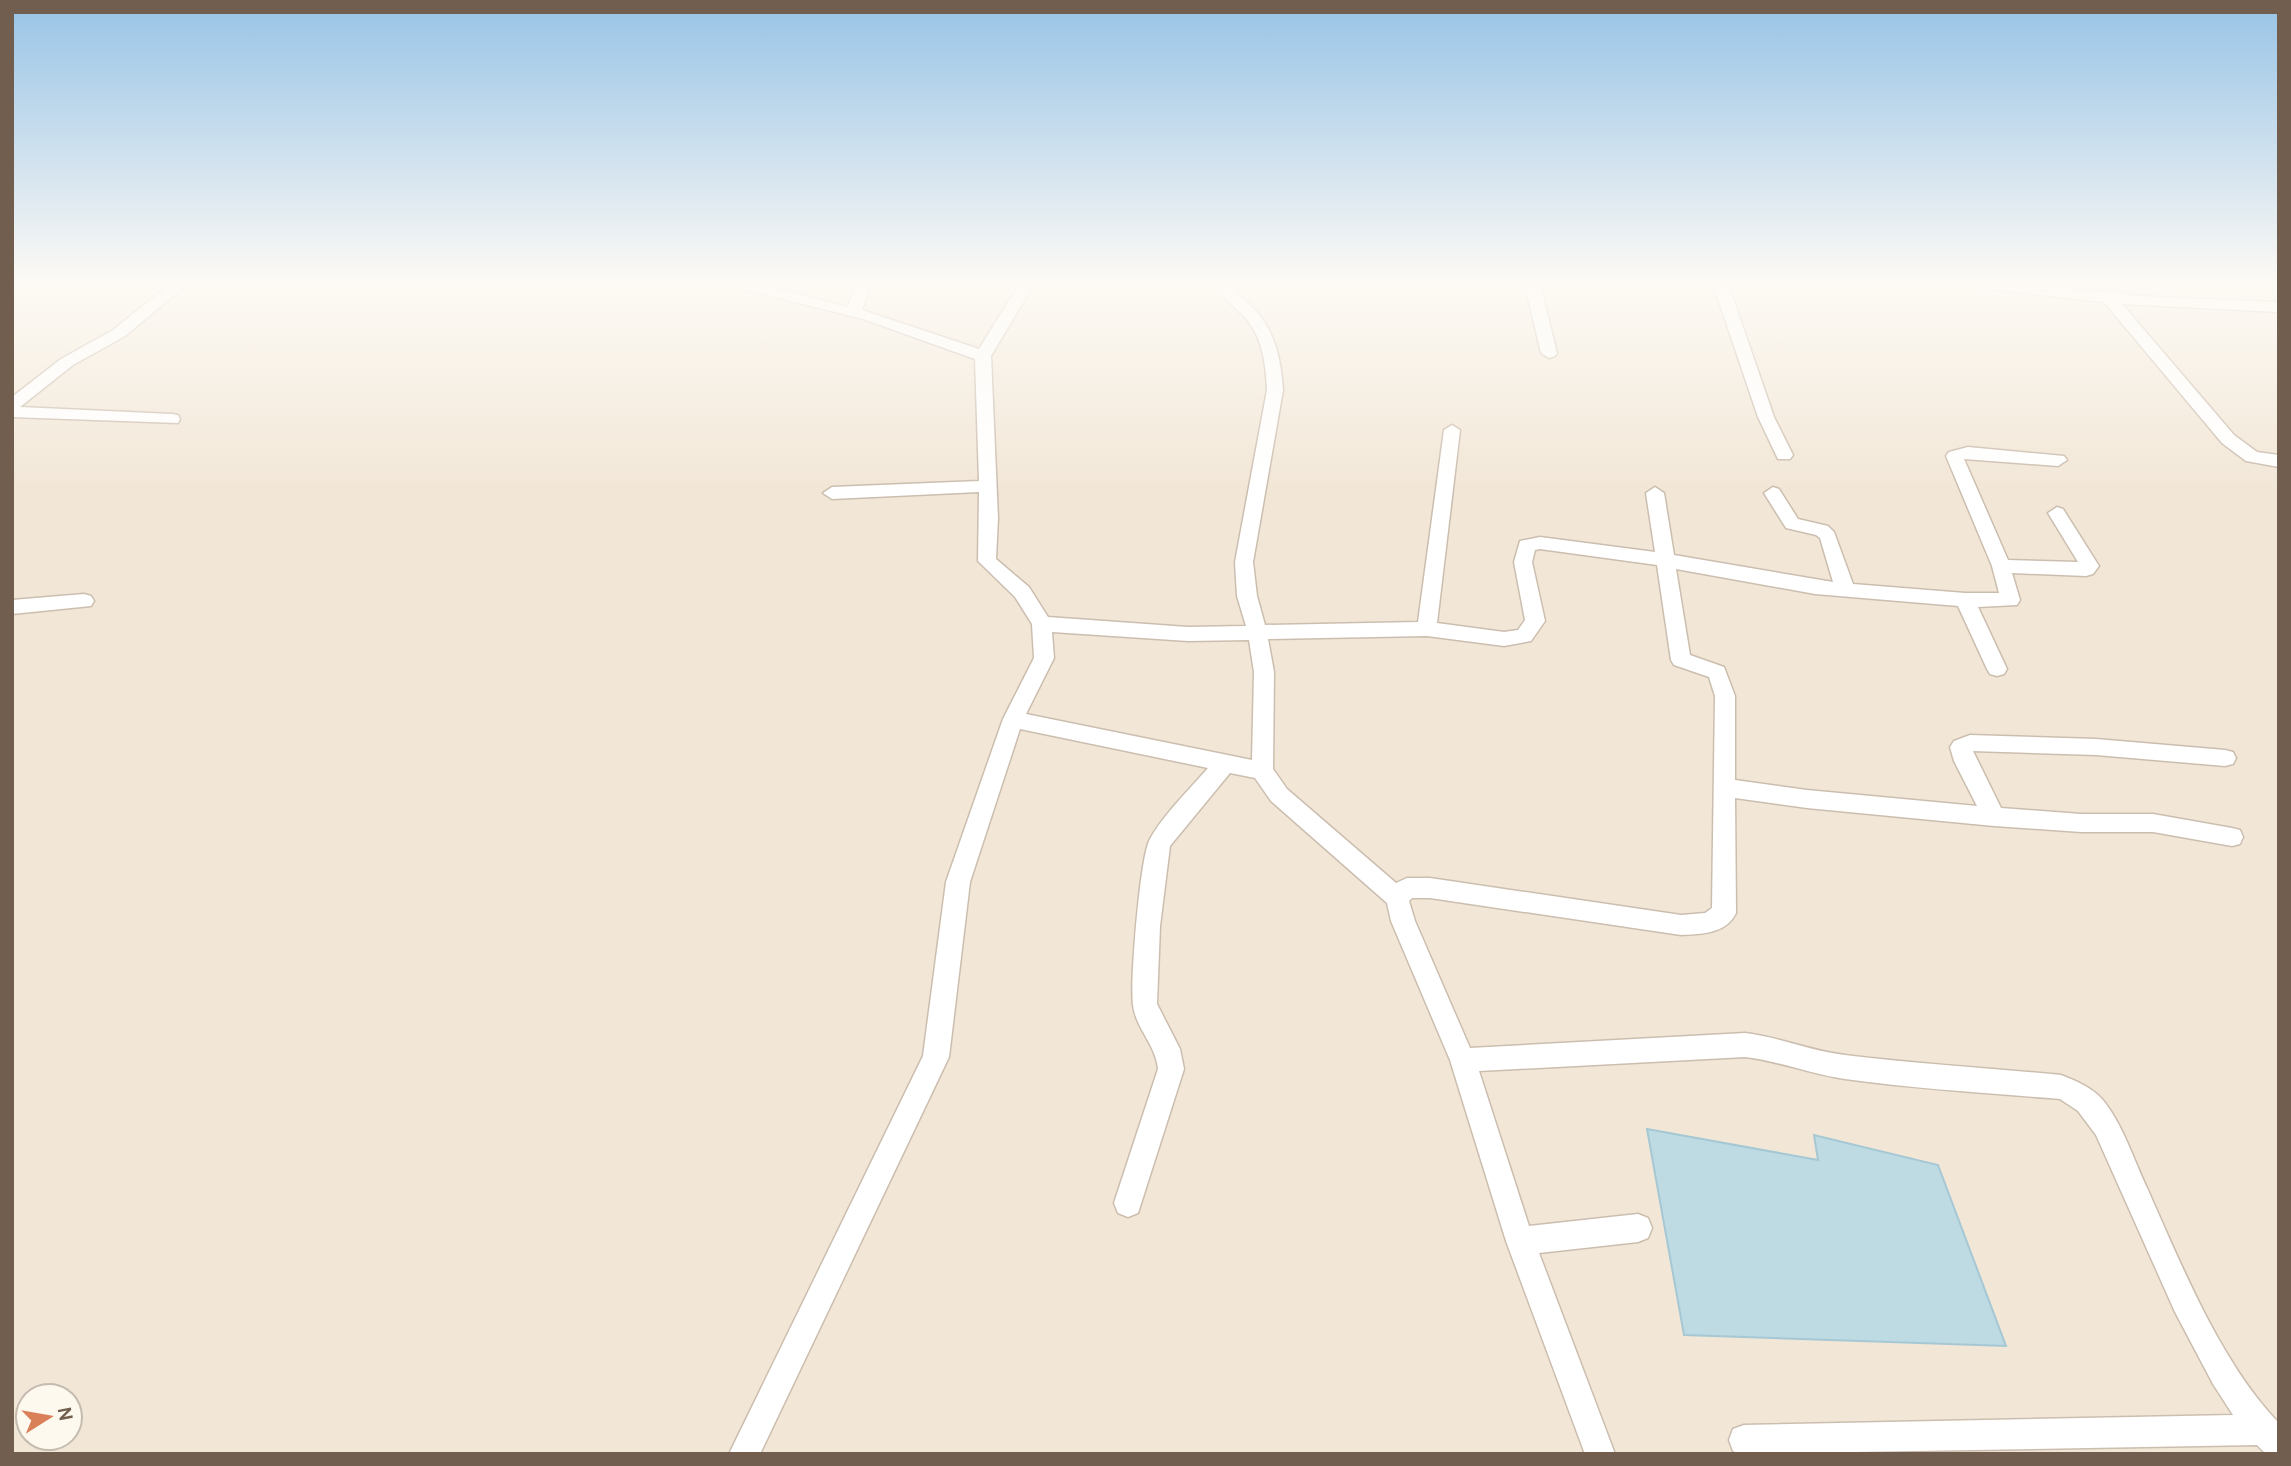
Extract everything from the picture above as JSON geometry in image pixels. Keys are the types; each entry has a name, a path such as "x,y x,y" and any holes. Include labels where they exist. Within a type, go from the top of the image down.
{"street":[{"path":"12,405 67,362 90,349"},
{"path":"964,349 983,356"},
{"path":"744,1454 936,1057 958,882 1013,719 1044,658 1042,624 1022,592 987,561 988,486 983,356 987,349"},
{"path":"1269,349 1275,367 1275,390 1244,562 1247,596 1257,631 1264,672 1262,771 1279,795 1397,898 1403,921 1463,1060 1520,1241 1600,1454"},
{"path":"1742,349 1766,417 1784,455"},
{"path":"2154,349 2228,439 2252,457 2279,461"},
{"path":"12,412 172,419"},
{"path":"1427,629 1429,596 1441,530 1452,430"},
{"path":"1042,624 1188,634 1427,629 1504,639 1524,636 1535,621 1523,562 1527,545 1540,543 1664,560 1815,587 1965,600 2010,600 2001,566 1985,535 1955,456 1968,453 2057,460"},
{"path":"832,493 988,486"},
{"path":"1397,898 1407,888 1430,888 1681,925 1709,923 1724,913 1725,696 1717,672 1681,660 1655,493"},
{"path":"1773,493 1791,524 1817,529 1828,536 1845,589"},
{"path":"2001,566 2086,569 2091,566 2057,513"},
{"path":"1965,600 1997,669"},
{"path":"12,607 84,601"},
{"path":"1013,719 1262,771"},
{"path":"1994,817 1965,761 1962,747 1970,743 2096,747 2225,758"},
{"path":"1128,1203 1171,1069 1171,1051 1148,1016 1145,1004 1148,926 1159,843 1224,763"},
{"path":"1723,787 1807,799 1994,817 2081,823 2153,823 2231,837"},
{"path":"1463,1060 1745,1045 1770,1048 1817,1063 2061,1087 2077,1093 2092,1105 2105,1126 2175,1282 2223,1373 2243,1406 2271,1438"},
{"path":"1520,1241 1638,1228"},
{"path":"1744,1440 2271,1438"}],"shaded area":[{"path":"12,349 2279,349 2279,1454 12,1454"}],"water":[{"path":"1647,1129 1818,1160 1814,1135 1938,1165 2006,1346 1684,1335"}]}
